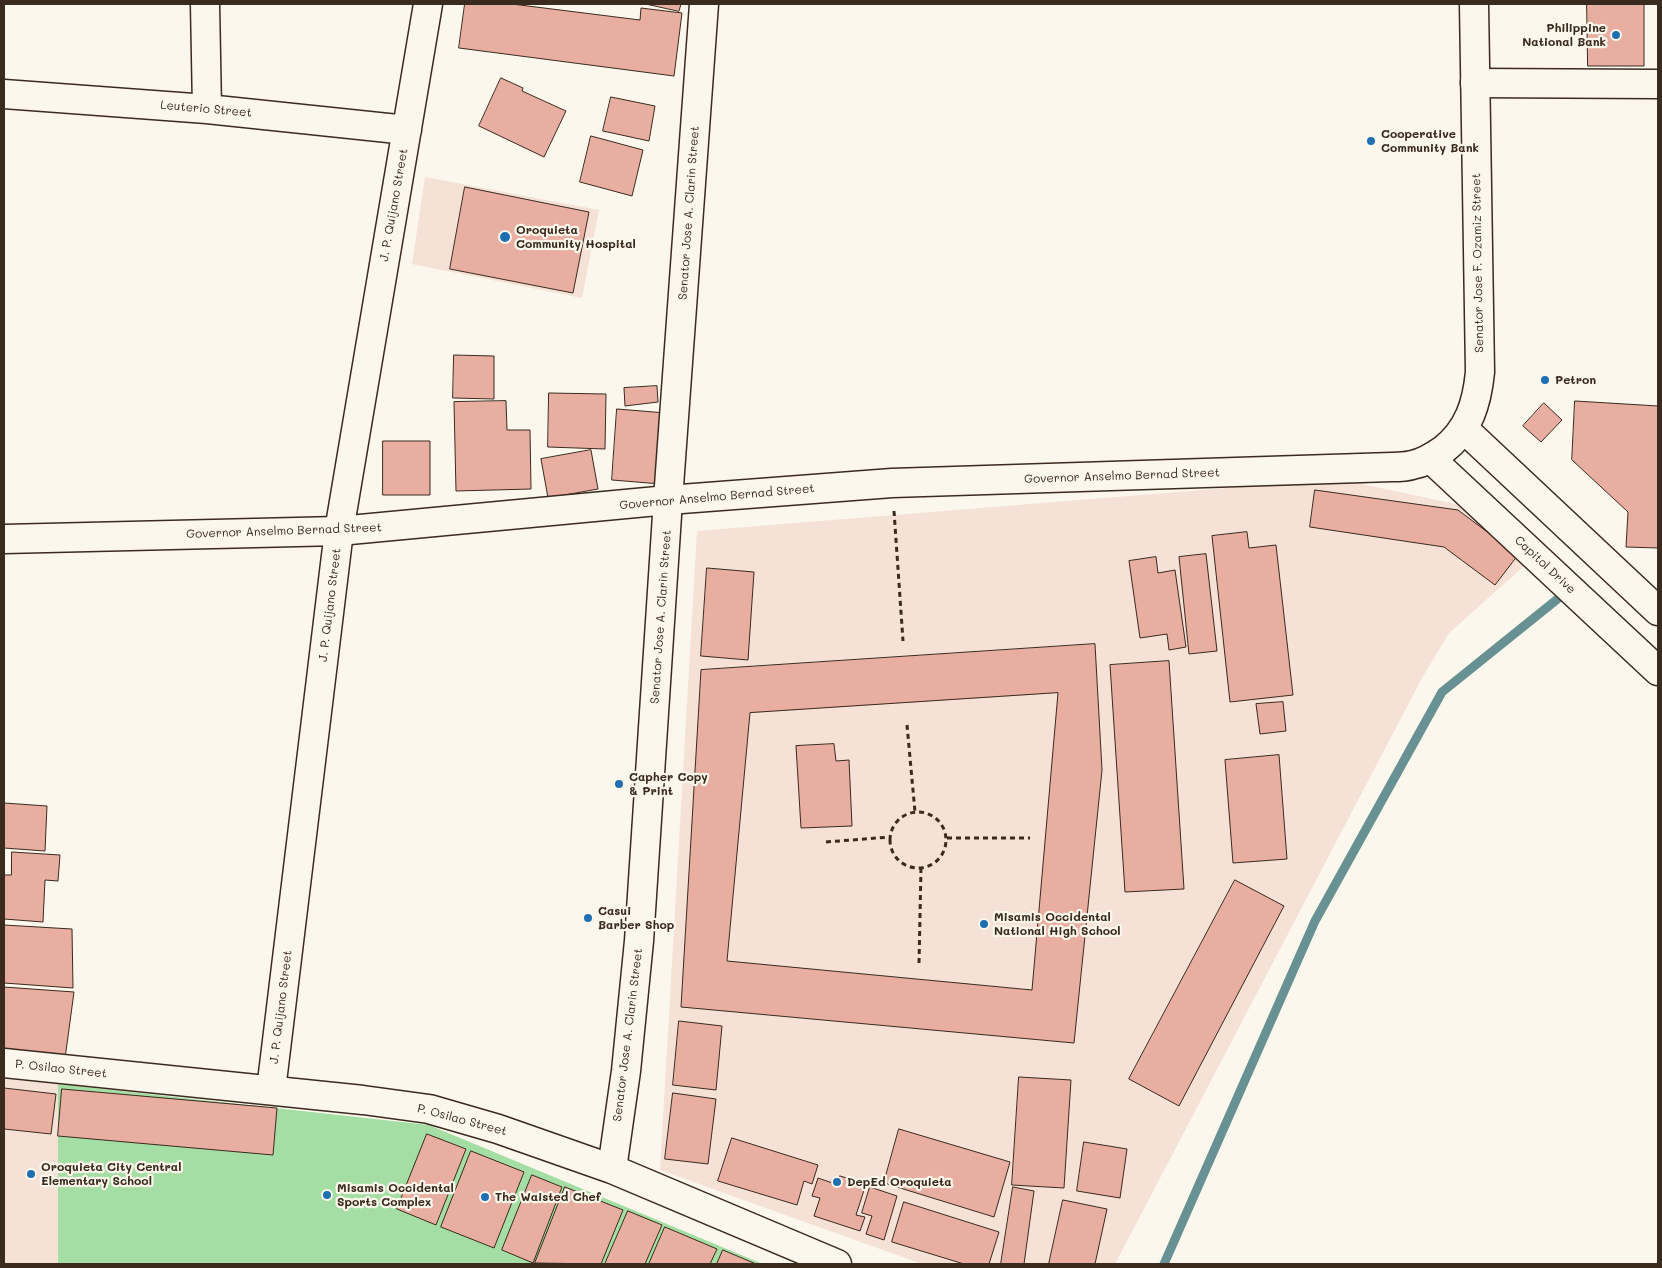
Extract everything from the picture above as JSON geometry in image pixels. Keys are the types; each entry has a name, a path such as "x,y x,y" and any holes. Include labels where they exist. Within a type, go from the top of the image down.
{"street":[{"path":"205,4 207,109"},
{"name":"J. P. Quijano Street","path":"270,1090 339,531 428,4"},
{"name":"Senator Jose A. Clarin Street","path":"612,1169 626,1071 639,941 668,500 704,4"},
{"name":"Senator Jose F. Ozamiz Street","path":"1431,459 1450,445 1464,429 1475,406 1480,372 1474,4"},
{"path":"1475,84 1658,84"},
{"name":"Leuterio Street","path":"4,94 207,109 407,130"},
{"path":"1464,429 1658,611"},
{"name":"Governor Anselmo Bernad Street","path":"4,539 339,531 668,500 892,483 1392,467 1412,465 1431,459"},
{"name":"Capitol Drive","path":"1431,459 1658,671"},
{"name":"P. Osilao Street","path":"4,1064 363,1100 429,1110 498,1129 612,1169 838,1264"}],"path":[{"path":"892,483 903,641"},
{"path":"906,725 915,812"},
{"path":"910,812 915,812 929,813 937,818 947,834 944,853 938,861 930,866 921,868 912,868 896,858 892,850 890,837 895,823 901,817 910,812"},
{"path":"826,842 890,837"},
{"path":"946,838 1030,838"},
{"path":"920,963 921,868"}],"shaded area":[{"name":"Oroquieta Community Hospital","path":"425,177 599,210 582,298 412,264"},
{"name":"Misamis Occidental National High School","path":"1338,479 1465,506 1532,559 1449,633 1422,678 1115,1264 922,1264 660,1170 697,531"},
{"name":"Oroquieta City Central Elementary School","path":"4,1079 58,1084 58,1264 4,1264"}],"green space":[{"name":"Misamis Occidental Sports Complex","path":"58,1084 429,1125 763,1264 58,1264"}],"building":[{"path":"465,4 512,4 640,20 641,8 682,13 674,76 459,48"},
{"path":"646,4 681,4 679,11"},
{"name":"Philippine National Bank","path":"1587,4 1644,4 1644,66 1588,66"},
{"path":"501,78 523,88 522,91 566,111 544,157 479,126"},
{"path":"611,97 655,106 649,141 603,131"},
{"path":"591,136 643,150 632,196 580,182"},
{"name":"Oroquieta Community Hospital","path":"465,187 589,212 573,293 450,269"},
{"path":"454,355 494,356 494,399 453,398"},
{"path":"657,386 658,402 625,406 624,388"},
{"path":"549,393 606,394 605,449 548,447"},
{"path":"506,401 507,430 530,430 531,489 456,491 454,402"},
{"path":"1575,401 1658,406 1658,548 1626,547 1628,512 1572,460"},
{"path":"1544,403 1562,420 1541,442 1523,426"},
{"path":"617,409 666,413 661,484 612,480"},
{"path":"383,441 430,441 430,495 383,495"},
{"path":"591,450 598,489 548,498 541,459"},
{"path":"1315,490 1458,510 1518,555 1495,585 1444,547 1310,527"},
{"path":"1247,532 1249,548 1276,545 1293,695 1230,702 1212,536"},
{"path":"1206,554 1217,651 1189,654 1179,557"},
{"path":"1156,557 1158,573 1175,570 1186,647 1169,650 1167,634 1140,638 1129,561"},
{"path":"707,568 754,572 748,660 701,656"},
{"path":"1095,644 1102,770 1074,1043 681,1007 701,670","holes":["1058,693 1032,990 727,961 750,713"]},
{"path":"1169,661 1184,889 1125,892 1110,665"},
{"path":"1283,702 1286,731 1260,734 1256,704"},
{"path":"834,744 836,761 849,760 852,826 801,828 796,746"},
{"path":"1279,755 1287,859 1233,863 1225,760"},
{"path":"4,803 47,806 45,851 4,848"},
{"path":"12,852 60,855 58,881 45,880 43,922 4,919 4,875 11,875"},
{"path":"1235,880 1284,906 1179,1106 1129,1079"},
{"path":"4,925 72,929 73,988 4,983"},
{"path":"4,987 74,992 64,1066 4,1059"},
{"path":"679,1021 722,1026 716,1090 673,1085"},
{"path":"1019,1077 1071,1080 1064,1188 1012,1185"},
{"path":"4,1088 56,1094 51,1134 4,1129"},
{"path":"62,1089 277,1108 273,1155 58,1136"},
{"path":"673,1093 716,1099 708,1164 665,1159"},
{"path":"899,1129 1010,1162 994,1217 884,1183"},
{"path":"427,1134 466,1149 436,1225 397,1209"},
{"path":"732,1138 818,1165 812,1184 804,1181 797,1205 718,1181"},
{"path":"1084,1142 1127,1149 1120,1198 1077,1191"},
{"path":"471,1151 524,1172 494,1248 441,1227"},
{"path":"532,1175 562,1187 533,1263 502,1250"},
{"path":"840,1176 866,1184 856,1215 865,1217 860,1231 814,1216 820,1198 812,1196 818,1178 838,1185"},
{"path":"565,1187 623,1210 601,1264 535,1263"},
{"path":"870,1187 897,1196 884,1240 866,1234 872,1216 862,1213"},
{"path":"1013,1187 1034,1191 1024,1264 1001,1264"},
{"path":"1063,1200 1107,1209 1095,1264 1049,1264"},
{"path":"904,1202 999,1232 989,1264 964,1264 892,1242"},
{"path":"628,1211 662,1225 645,1264 605,1264"},
{"path":"665,1227 717,1249 710,1264 649,1264"},
{"path":"723,1250 756,1264 717,1264"}],"waterway":[{"path":"1164,1264 1315,921 1442,692 1560,597"}],"place":[{"name":"Philippine National Bank","path":"1616,35"},
{"name":"Cooperative Community Bank","path":"1371,141"},
{"name":"Oroquieta Community Hospital","path":"505,237"},
{"name":"Petron","path":"1545,380"},
{"name":"Capher Copy & Print","path":"619,784"},
{"name":"Casui Barber Shop","path":"588,918"},
{"name":"Misamis Occidental National High School","path":"984,924"},
{"name":"Oroquieta City Central Elementary School","path":"31,1174"},
{"name":"DepEd Oroquieta","path":"837,1182"},
{"name":"Misamis Occidental Sports Complex","path":"327,1195"},
{"name":"The Waisted Chef","path":"485,1197"}]}
